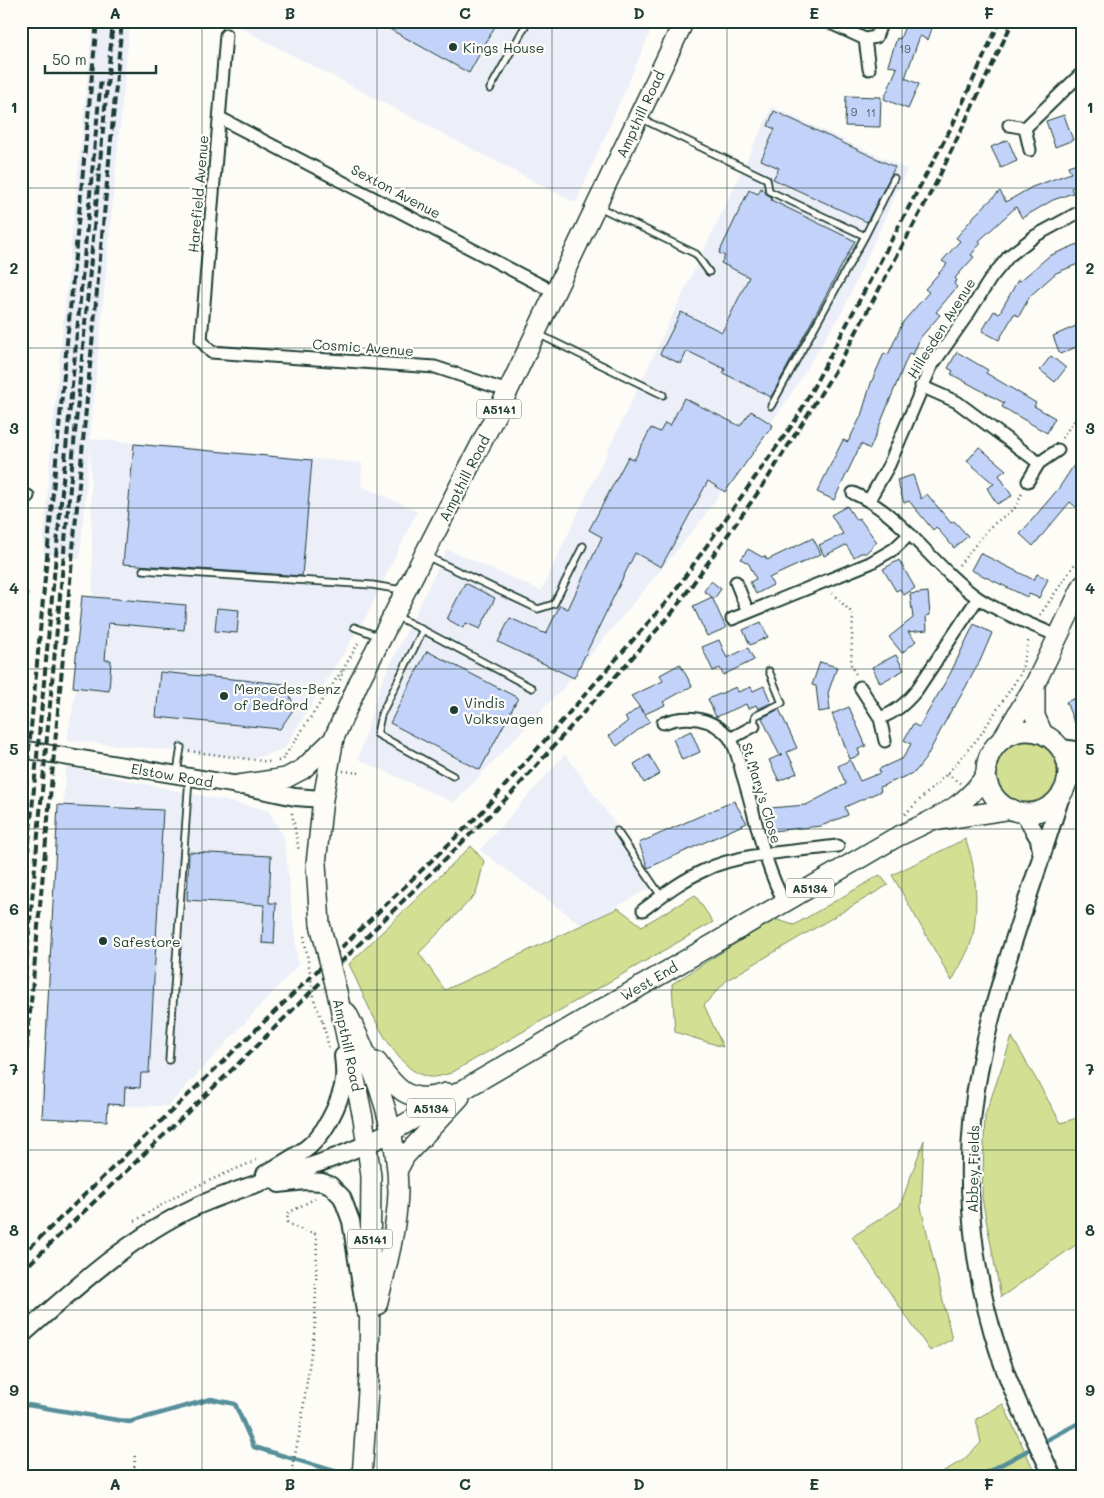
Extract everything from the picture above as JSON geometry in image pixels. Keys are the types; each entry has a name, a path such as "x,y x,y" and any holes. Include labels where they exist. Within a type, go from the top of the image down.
{"main road":[{"name":"Ampthill Road","path":"368,1143 337,992 320,924 316,864 323,799 334,738 382,638 556,293 682,25"},
{"name":"A5134","path":"987,772 993,749 1003,738 1035,684 1083,585"},
{"name":"A5134","path":"1035,684 1035,716 1043,734"},
{"path":"1003,738 1019,732 1043,734 1062,748 1068,765 1063,791"},
{"path":"238,785 286,778 303,769 320,755 334,738"},
{"path":"987,772 988,782 994,796 998,801 1017,811"},
{"name":"West End","path":"368,1143 391,1132 893,839 932,821 974,793 987,772"},
{"name":"A5134","path":"1017,811 1044,810 1063,791"},
{"name":"West End","path":"932,821 1017,811"},
{"path":"337,992 359,1037 383,1098 397,1171 395,1219 370,1335"},
{"path":"359,1037 390,1081 399,1090 424,1099 471,1085"},
{"path":"397,1171 405,1156 471,1085"},
{"name":"A5141","path":"362,1477 370,1335 371,1176 368,1143"}],"street":[{"path":"826,21 865,38 876,37 882,21"},
{"name":"Harefield Avenue","path":"211,352 201,340 226,35"},
{"path":"865,38 869,69"},
{"path":"1025,128 1083,72"},
{"name":"Sexton Avenue","path":"220,118 556,293"},
{"path":"1009,125 1025,128"},
{"path":"1025,128 1030,150"},
{"name":"Hillesden Avenue","path":"870,500 889,465 921,386 931,367 968,314 990,278 1009,256 1034,236 1083,210"},
{"name":"Cosmic Avenue","path":"211,352 435,367 508,391"},
{"path":"921,386 957,402 1039,463"},
{"path":"1028,481 1039,463 1058,450"},
{"path":"853,493 870,500 894,517 978,598 1057,636"},
{"path":"732,619 886,554 910,534"},
{"path":"736,582 748,612"},
{"path":"880,718 893,713 916,691 978,598"},
{"path":"860,688 880,718 885,741"},
{"name":"St Mary's Close","path":"663,723 678,717 694,718 720,729 730,739 756,816 766,856"},
{"name":"St Mary's Close","path":"730,739 754,726"},
{"path":"1062,748 1083,751"},
{"name":"Elstow Road","path":"21,749 238,785 295,797 323,799"},
{"path":"1063,791 1083,767"},
{"name":"Abbey Fields","path":"1053,1477 1025,1419 1001,1358 986,1308 973,1231 970,1166 976,1092 984,1047 1004,975 1063,791"},
{"path":"1017,811 1036,833 1042,857"},
{"name":"St Mary's Close","path":"643,910 661,896 706,869 734,860 838,846"},
{"path":"766,856 785,903"},
{"name":"Ampthill Road","path":"240,1189 305,1150 319,1138 328,1125 344,1089 345,1077 337,992"},
{"name":"Ampthill Road","path":"21,1336 125,1249 189,1210 240,1189 329,1160 368,1143"},
{"path":"240,1189 313,1181 330,1185 342,1197 351,1221 359,1280 370,1335"}],"lane":[{"path":"490,89 528,21"},
{"path":"663,21 682,25"},
{"path":"638,117 767,179 769,191 865,236"},
{"path":"770,406 865,236 894,178"},
{"path":"597,206 696,254 709,272"},
{"path":"536,333 663,395"},
{"path":"424,555 538,608 554,604 583,546"},
{"path":"143,570 372,585 406,591"},
{"path":"394,615 532,688"},
{"path":"354,627 382,638"},
{"path":"423,630 381,715 376,734 453,776"},
{"path":"754,726 755,716 782,703 769,671"},
{"path":"169,1060 183,776 180,749"},
{"path":"616,831 661,896"}],"path":[{"path":"1058,450 1063,436 1082,410 1083,396"},
{"path":"951,574 990,527 1016,507 1028,481"},
{"path":"904,815 947,774 979,737 1021,673 1025,658 1025,647 1045,606 1083,552"},
{"path":"829,579 832,593 848,606 853,614 851,666 860,688"},
{"path":"180,749 273,763 282,760 335,678 344,668"},
{"path":"304,936 315,1003 323,1022"},
{"path":"293,1477 292,1469 300,1431 315,1325 317,1240 315,1234 297,1228 287,1222 288,1213 317,1197"},
{"path":"134,1477 135,1452"}],"shaded area":[{"path":"93,21 130,21 90,439 362,463 361,486 417,511 366,617 284,749 252,759 67,740 93,594 90,446 80,559 43,554 50,455"},
{"path":"227,21 655,21 576,203"},
{"path":"772,107 907,169 843,310 790,396 697,526 563,688 454,803 358,759 381,683 447,549 541,591"},
{"path":"565,754 658,883 583,926 480,850"},
{"path":"66,767 268,810 284,837 298,965 168,1106 40,1106"}],"green space":[{"path":"21,593 28,593 21,672"},
{"path":"1027,742 1044,747 1052,755 1057,772 1052,789 1044,797 1027,802 1010,797 1002,789 997,772 1002,755 1010,747"},
{"path":"965,839 974,874 975,924 969,947 952,981 892,875"},
{"path":"471,846 484,861 476,894 419,953 445,990 618,908 642,926 695,895 713,922 451,1073 428,1077 413,1070 390,1045 379,1028 349,964"},
{"path":"880,875 888,885 727,980 704,1005 723,1047 675,1032 672,984 774,919 794,925"},
{"path":"1012,1037 1061,1123 1083,1116 1083,1240 1001,1297 982,1198 985,1116"},
{"path":"924,1140 921,1207 952,1339 930,1351 852,1237 900,1206"},
{"path":"1003,1404 1037,1477 933,1477 962,1461 981,1443 976,1419"},
{"path":"413,1471 477,1477 413,1477"}],"building":[{"name":"Kings House","path":"375,21 498,21 469,73"},
{"path":"907,21 915,21 932,28 928,40 920,36 905,78 919,84 908,109 884,99 897,68 888,65 897,38 900,39"},
{"path":"846,96 881,97 880,127 845,126"},
{"path":"774,111 895,167 867,222 773,179 779,168 761,160 775,129 768,126"},
{"path":"1064,115 1073,140 1055,147 1046,121"},
{"path":"1008,140 1017,161 1001,168 991,147"},
{"path":"1083,161 1083,201 1076,186 1071,188 1073,193 1053,200 1022,218 1016,207 979,241 981,243 971,255 974,257 955,278 957,280 954,284 957,287 936,312 940,315 920,338 913,355 909,353 870,449 861,444 834,500 817,492 843,440 848,442 861,416 871,383 884,353 888,355 903,322 929,292 925,289 947,264 942,261 960,241 956,238 975,215 1000,191 1006,202 1032,187 1071,173 1068,166"},
{"path":"761,188 772,198 771,200 855,241 771,397 723,373 725,369 687,351 681,364 660,354 681,312 722,332 749,277 721,263 725,256 719,253 749,190 758,194"},
{"path":"1083,242 1083,262 1056,273 1030,296 1019,316 1014,314 999,340 982,331 994,311 999,314 1018,280 1020,281 1049,256"},
{"path":"1076,326 1083,344 1060,354 1053,336"},
{"path":"957,352 988,370 986,373 1036,403 1034,406 1055,418 1047,433 1002,407 1004,403 951,374 953,371 948,368"},
{"path":"1051,356 1066,368 1055,382 1040,370"},
{"path":"684,398 740,426 751,411 773,425 725,492 708,481 661,567 635,553 574,678 498,642 510,618 546,634 560,605 568,609 602,537 589,530 628,457 634,460 651,428 660,432 665,423 670,426"},
{"path":"134,444 312,460 302,576 123,564"},
{"path":"979,447 1006,470 999,475 1012,496 997,504 987,488 994,484 967,461"},
{"path":"1074,465 1083,471 1083,513 1070,502 1033,546 1020,534 1059,488"},
{"path":"913,475 921,499 927,494 951,523 954,521 968,536 954,548 936,527 933,530 909,501 904,503 897,480"},
{"path":"847,506 856,520 859,518 877,542 866,553 861,553 854,557 846,545 824,556 819,545 843,534 831,515"},
{"path":"813,538 821,554 769,578 773,585 756,594 750,582 756,579 749,564 741,559 748,549 762,557 765,556 767,560"},
{"path":"980,553 1034,580 1037,574 1048,579 1039,598 1029,594 1027,597 971,570"},
{"path":"899,560 915,588 904,595 900,589 896,591 883,569"},
{"path":"711,581 721,589 714,599 704,591"},
{"path":"465,583 495,598 480,629 466,623 463,628 447,619"},
{"path":"928,592 930,615 926,616 927,630 908,632 916,641 902,653 889,637 913,618 910,594"},
{"path":"82,596 186,605 184,630 108,623 105,660 111,660 109,691 73,687"},
{"path":"712,597 726,628 707,636 693,606"},
{"path":"217,608 239,610 237,633 215,631"},
{"path":"761,622 768,637 750,645 743,630"},
{"path":"974,624 992,633 980,661 954,708 926,758 915,772 880,787 881,791 845,807 848,815 821,826 772,831 770,808 806,805 846,784 838,766 850,760 860,781 880,773 879,769 903,758 911,744 904,740 913,724 919,727 950,674"},
{"path":"719,640 727,658 748,648 754,660 723,675 720,668 713,671 702,647"},
{"name":"Vindis Volkswagen","path":"427,651 518,698 480,770 390,723"},
{"path":"896,655 904,670 880,683 872,667"},
{"path":"820,662 837,667 828,693 830,710 819,712 816,686 812,685"},
{"path":"680,664 692,686 663,702 665,705 645,714 631,696 663,681 660,675"},
{"name":"Mercedes-Benz of Bedford","path":"160,672 284,684 295,707 280,729 156,717"},
{"path":"764,686 771,703 758,709 756,705 748,709 746,704 716,717 708,699 736,687 738,692 751,687 753,691"},
{"path":"1083,695 1083,718 1074,722 1066,702"},
{"path":"639,707 650,721 617,746 609,736 628,721 625,718"},
{"path":"849,707 866,746 858,749 860,755 850,759 832,714"},
{"path":"779,709 797,748 787,752 797,773 779,781 769,760 780,755 762,718"},
{"path":"691,731 700,752 682,760 673,739"},
{"path":"649,755 660,774 644,783 634,764"},
{"path":"734,801 747,823 648,868 639,843"},
{"name":"Safestore","path":"58,805 163,810 149,1073 141,1073 140,1088 125,1087 124,1105 108,1104 107,1121 42,1118"},
{"path":"189,852 271,856 269,903 276,903 274,944 262,943 264,905 187,900"}],"waterway":[{"path":"21,1407 28,1405 129,1422 211,1399 235,1404 254,1447 354,1477"},
{"path":"1041,1443 1083,1421"},
{"path":"978,1477 1034,1447"}],"railway":[{"path":"21,835 97,21"},
{"path":"21,1019 113,21"},
{"path":"21,1110 122,21"},
{"path":"21,1256 481,813 669,599 797,418 953,124 1000,21"},
{"path":"21,1272 240,1062 511,794 672,613 764,484 838,366 937,181 1013,21"},
{"path":"21,926 101,78"}],"place":[{"name":"Kings House","path":"453,47"},
{"name":"Mercedes-Benz of Bedford","path":"224,696"},
{"name":"Vindis Volkswagen","path":"454,710"},
{"name":"Safestore","path":"103,941"}]}
